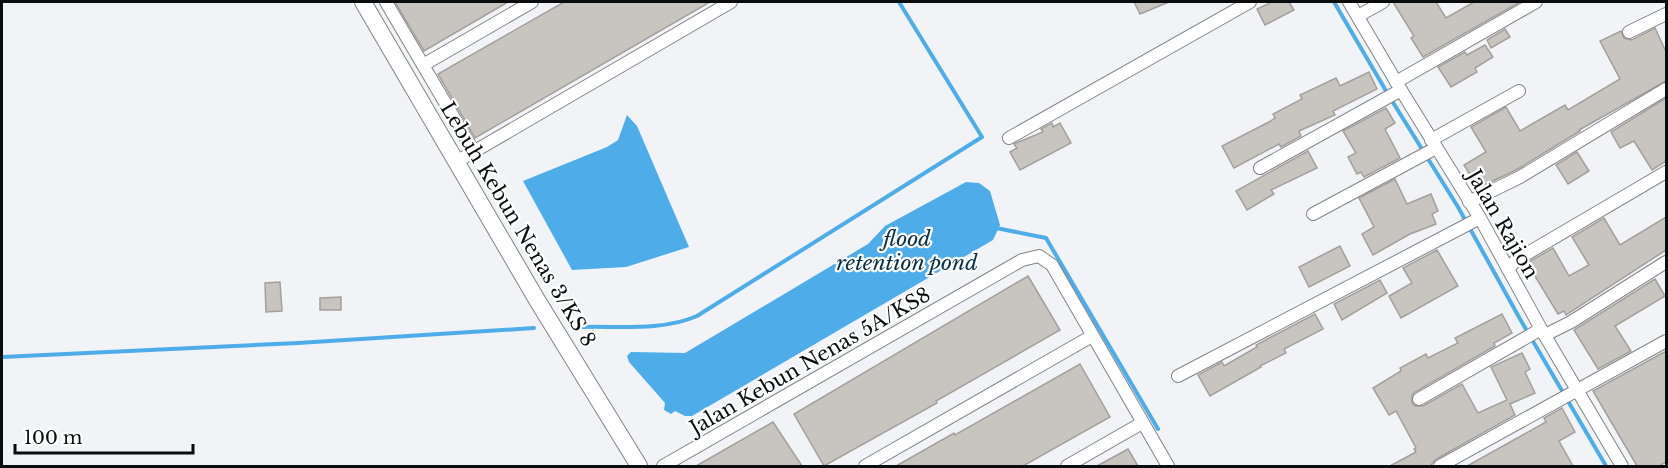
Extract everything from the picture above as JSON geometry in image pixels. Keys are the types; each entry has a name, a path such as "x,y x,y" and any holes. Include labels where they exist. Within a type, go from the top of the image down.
{"street":[{"name":"Lebuh Kebun Nenas 3/KS 8","path":"363,2 456,162 639,466"},
{"path":"386,2 474,152"},
{"path":"423,65 532,2"},
{"path":"456,162 731,2"},
{"path":"1009,138 1250,2"},
{"name":"Jalan Rajion","path":"1349,2 1361,15 1397,88 1469,202 1476,220 1512,264 1544,332 1582,387 1616,465"},
{"path":"1260,168 1384,99 1397,88 1536,2"},
{"path":"1361,15 1379,4"},
{"path":"1629,32 1666,14"},
{"path":"1469,202 1520,177 1666,89"},
{"path":"1313,214 1434,144 1519,91"},
{"path":"1512,264 1666,172"},
{"path":"1178,375 1476,220"},
{"name":"Jalan Kebun Nenas 5A/KS8","path":"663,466 1022,260 1039,255 1052,265 1092,336"},
{"path":"1419,399 1524,339 1571,322 1666,262"},
{"path":"865,466 1092,336 1168,466"},
{"path":"1440,466 1666,341"},
{"path":"1067,466 1142,423"}],"water":[{"path":"627,115 637,126 689,247 626,267 572,270 523,181 607,147 618,140"},
{"name":"flood retention pond","path":"966,182 979,183 990,191 1000,225 993,240 692,416 685,416 675,411 671,414 664,410 665,403 629,362 627,356 631,352 685,353 868,244 885,226"}],"building":[{"path":"395,2 508,2 424,51"},
{"path":"564,2 710,2 475,138 438,74"},
{"path":"1134,2 1169,2 1140,14"},
{"path":"1272,2 1289,2 1294,10 1265,25 1257,9"},
{"path":"1393,2 1436,2 1446,18 1474,2 1520,2 1423,57 1411,38 1414,36"},
{"path":"1655,28 1666,52 1666,81 1579,130 1516,170 1478,188 1464,165 1486,152 1471,127 1506,107 1520,131 1565,105 1568,110 1620,79 1600,41 1621,31 1624,38 1632,40"},
{"path":"1505,29 1510,37 1491,48 1487,40"},
{"path":"1485,45 1493,57 1475,68 1477,72 1451,87 1438,67 1465,52 1467,55"},
{"path":"1369,72 1377,89 1333,111 1335,115 1299,131 1301,136 1281,147 1279,144 1234,168 1222,146 1269,122 1275,118 1273,114 1302,99 1300,95 1336,78 1340,86"},
{"path":"1666,98 1666,161 1652,170 1634,141 1620,148 1611,132"},
{"path":"1386,108 1395,123 1385,129 1400,158 1364,177 1361,172 1357,174 1348,157 1356,153 1343,131"},
{"path":"1052,123 1053,127 1060,123 1071,143 1020,170 1010,152 1017,148 1014,144 1043,132 1041,129"},
{"path":"1308,151 1317,168 1271,190 1274,194 1247,210 1236,191"},
{"path":"1577,152 1589,171 1568,184 1556,165"},
{"path":"1395,179 1407,204 1431,194 1438,211 1432,214 1436,224 1410,234 1373,255 1362,234 1374,227 1359,198"},
{"path":"1666,217 1666,250 1566,315 1564,311 1558,314 1527,263 1553,248 1569,276 1589,265 1572,237 1604,218 1620,245"},
{"path":"1340,246 1350,266 1309,287 1299,267"},
{"path":"1437,250 1458,286 1401,318 1389,296 1412,283 1403,268"},
{"path":"1028,276 1060,330 936,401 937,403 824,466 794,414"},
{"path":"1655,279 1665,296 1615,326 1631,351 1598,369 1574,330"},
{"path":"1380,280 1387,293 1342,320 1334,304"},
{"path":"280,282 282,311 266,312 265,283"},
{"path":"341,297 341,310 320,310 320,298"},
{"path":"1315,314 1323,329 1284,349 1286,353 1210,396 1198,375 1222,362 1224,366 1257,347 1256,345"},
{"path":"1502,314 1512,333 1494,343 1495,346 1415,392 1412,395 1412,403 1415,406 1423,406 1462,384 1478,413 1507,400 1491,367 1522,353 1530,369 1525,372 1535,393 1510,404 1515,415 1436,459 1430,466 1390,466 1416,452 1414,449 1416,448 1396,411 1389,415 1373,388 1401,371 1400,368 1426,354 1428,358 1458,343 1455,338"},
{"path":"1666,351 1666,462 1659,466 1637,466 1593,391"},
{"path":"1080,364 1110,417 1023,466 896,466 954,433 955,435"},
{"path":"1562,408 1575,432 1559,441 1573,466 1467,466 1546,422 1544,418"},
{"path":"773,422 802,466 696,466"},
{"path":"1128,449 1138,466 1097,466 1119,454"}],"waterway":[{"path":"582,327 655,326 684,321 697,316 982,137 899,2"},
{"path":"1334,2 1458,207 1606,466"},
{"path":"996,228 1046,238 1158,429"},
{"path":"2,357 298,343 534,328"}]}
